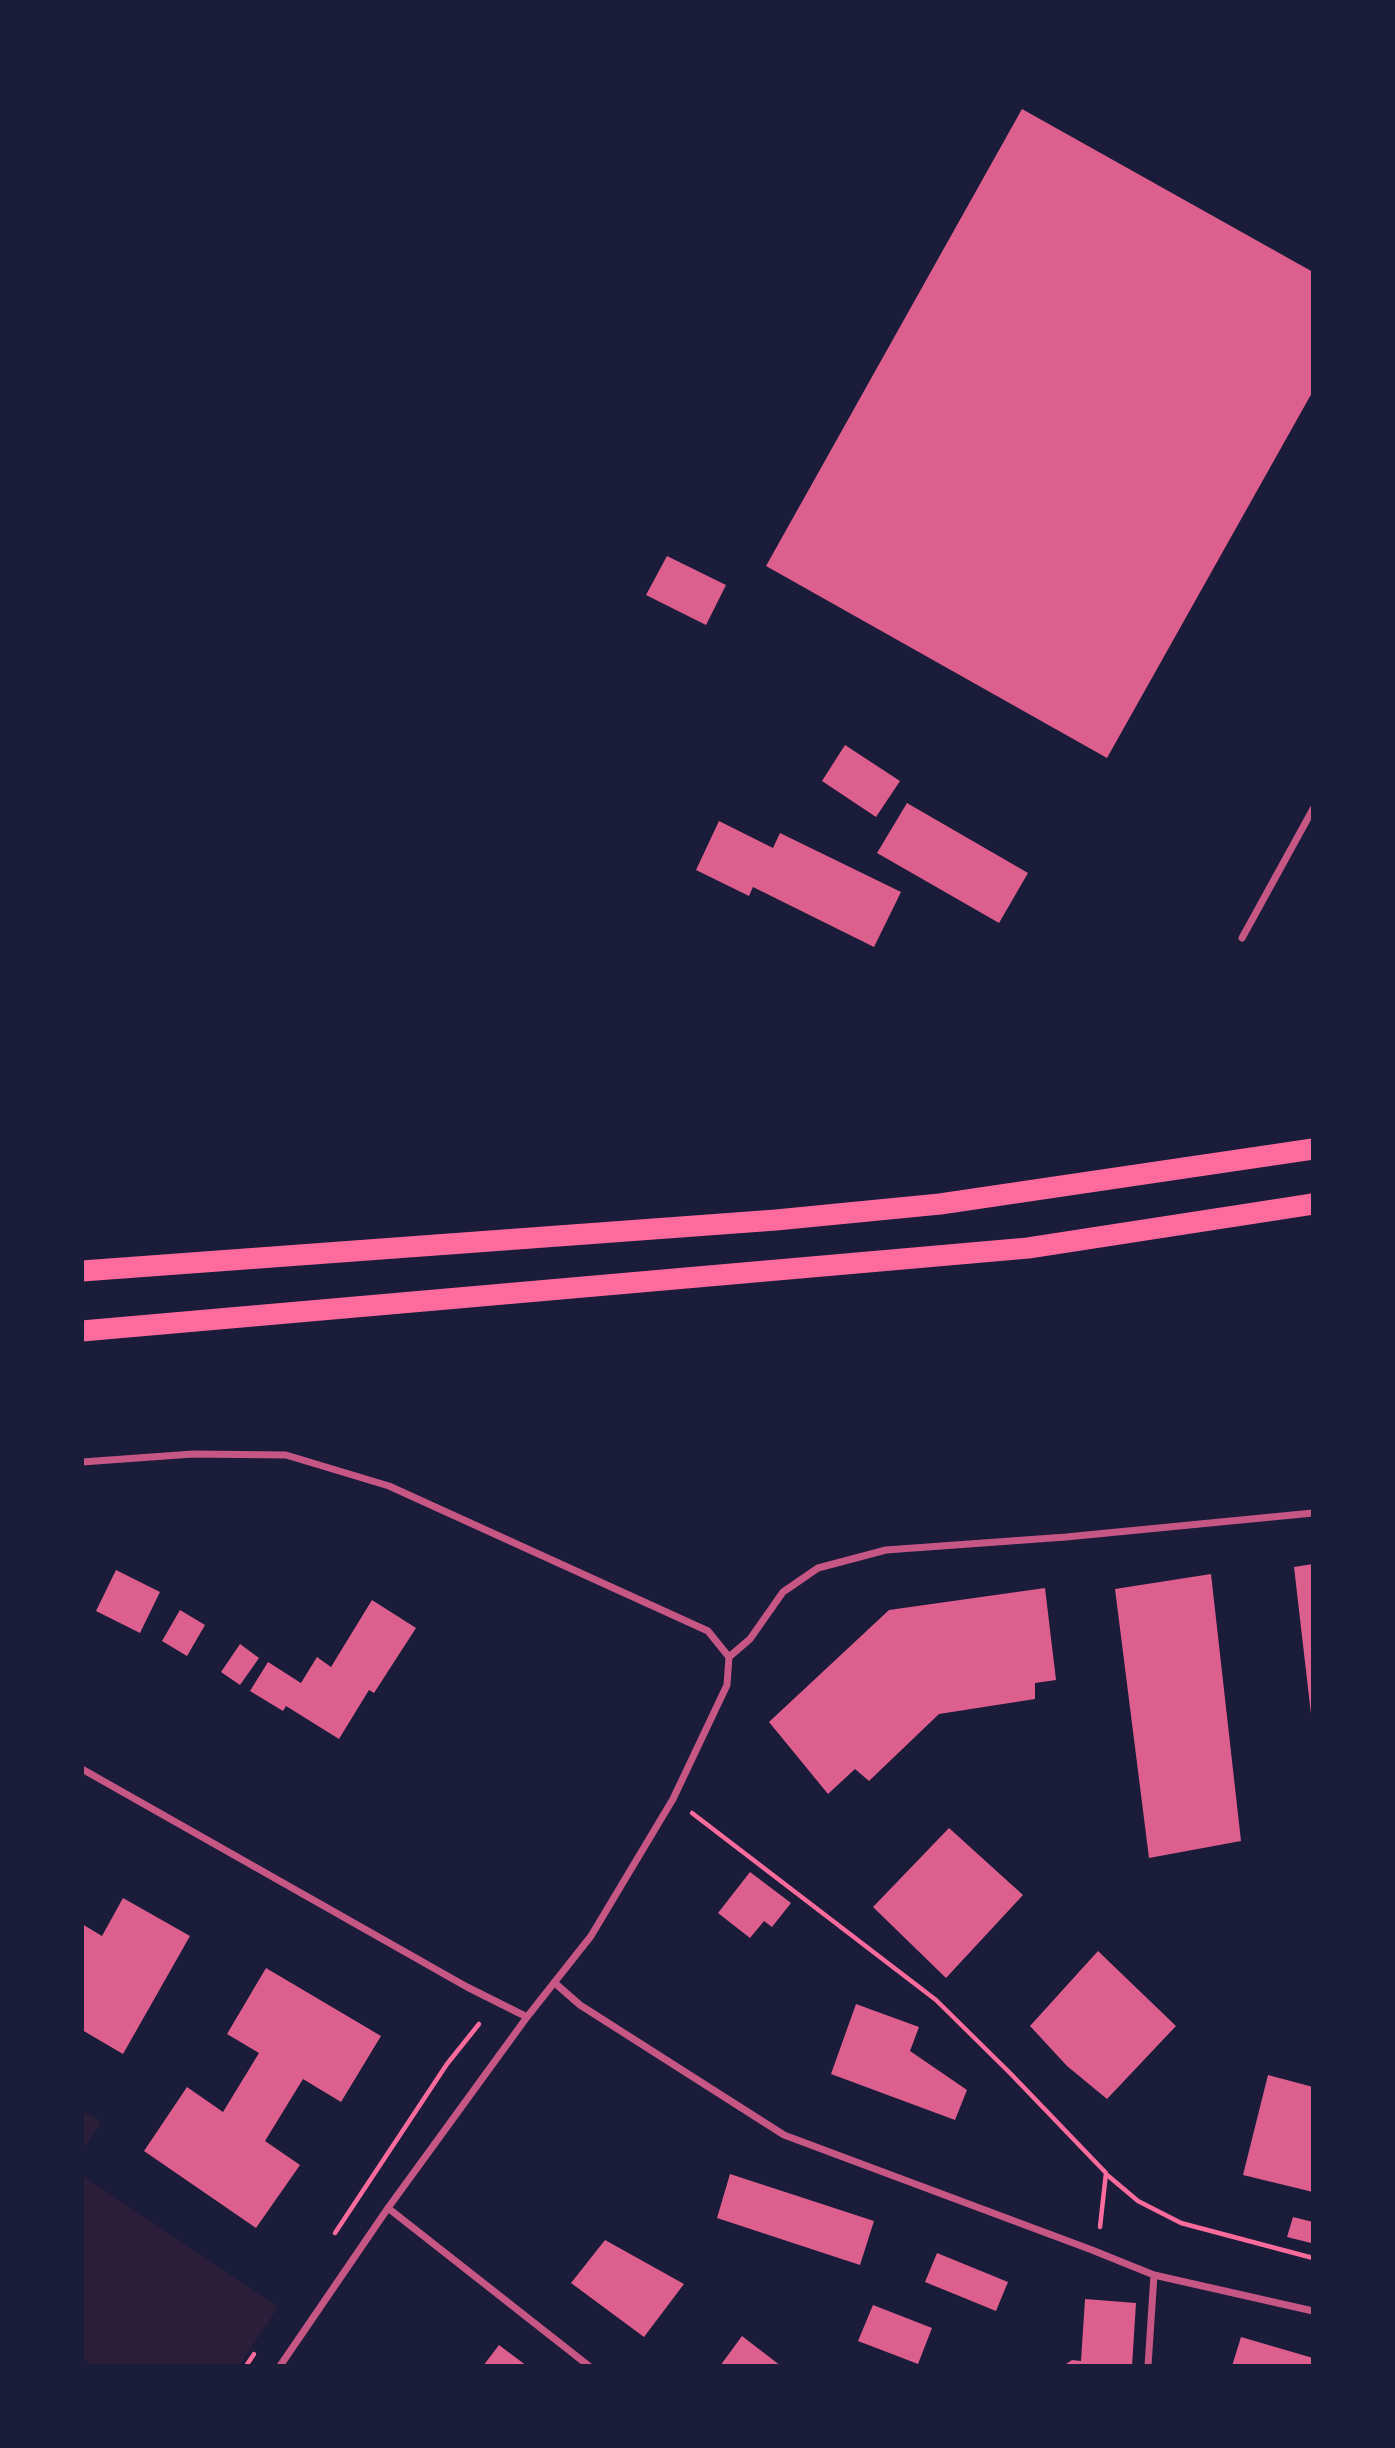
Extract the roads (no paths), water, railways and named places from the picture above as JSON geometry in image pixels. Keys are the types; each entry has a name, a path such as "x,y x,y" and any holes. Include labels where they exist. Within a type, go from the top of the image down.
{"highway":[{"path":"82,1270 776,1220 940,1204 1313,1149"},
{"path":"82,1331 1028,1248 1313,1204"}],"street":[{"path":"1242,938 1313,809"},
{"path":"82,1462 193,1454 286,1455 389,1486 708,1631 729,1657 727,1685 673,1799 592,1936 527,2017 388,2208 280,2366"},
{"path":"729,1657 750,1639 783,1592 818,1568 886,1550 1066,1537 1313,1513"},
{"path":"82,1769 467,1987 527,2017"},
{"path":"556,1984 580,2005 785,2135 1154,2275 1313,2311"},
{"path":"388,2208 589,2366"},
{"path":"1148,2366 1154,2275"}]}
